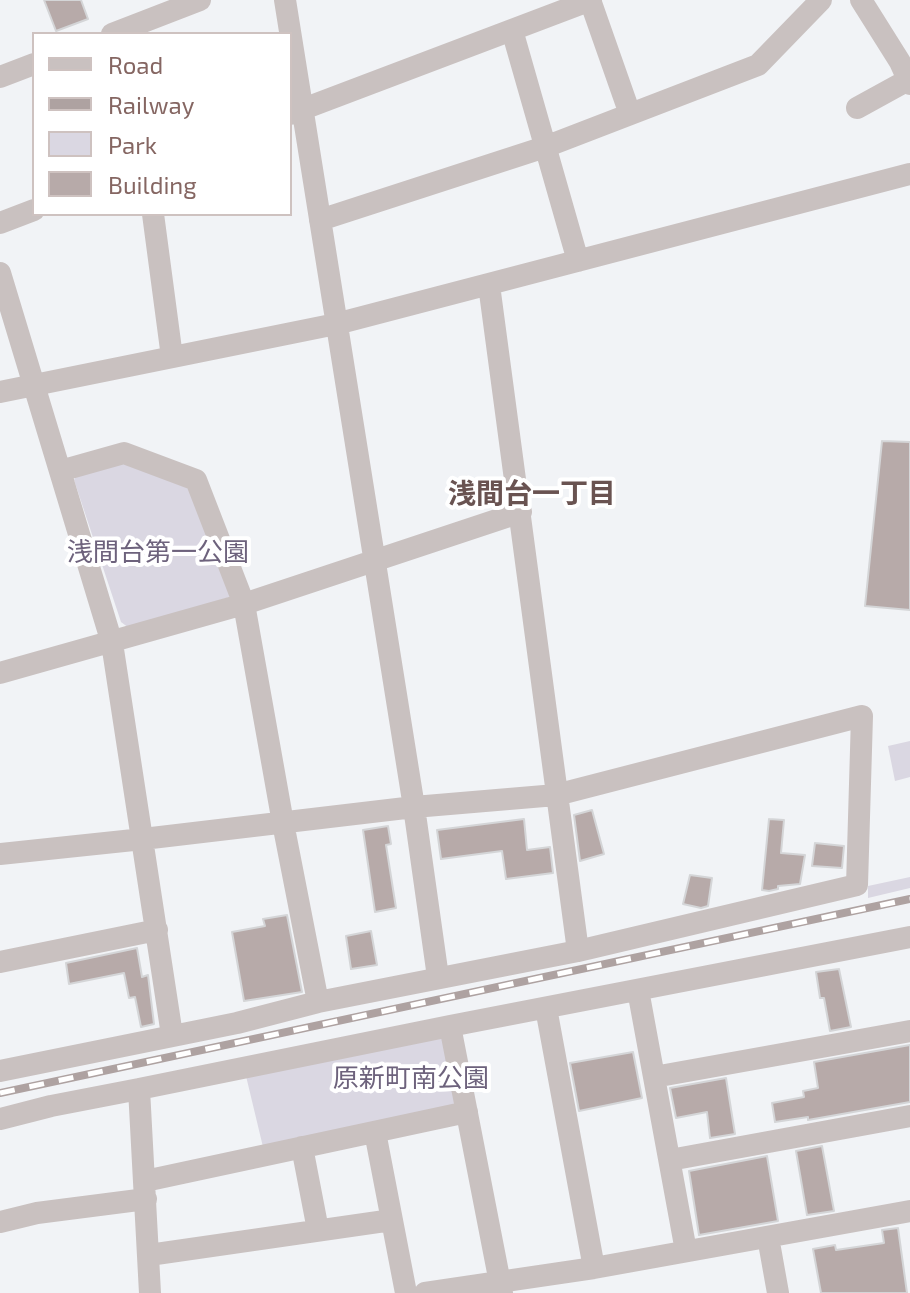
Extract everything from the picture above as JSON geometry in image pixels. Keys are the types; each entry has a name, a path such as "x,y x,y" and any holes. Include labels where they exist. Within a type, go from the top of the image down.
{"street":[{"path":"117,32 200,0"},
{"path":"285,0 288,32"},
{"path":"296,112 590,0 630,114"},
{"path":"320,220 545,147 758,65 821,0"},
{"path":"857,108 909,82 861,0"},
{"path":"512,30 578,261"},
{"path":"0,77 32,65"},
{"path":"292,71 296,112 320,220 414,807 438,977"},
{"path":"0,392 336,324 910,174"},
{"path":"0,223 32,211"},
{"path":"153,216 172,357"},
{"path":"0,273 6,312 33,385 112,643 172,1035"},
{"path":"489,285 578,951"},
{"path":"60,471 124,453 196,480 244,604 318,1002"},
{"path":"0,673 244,604 521,512"},
{"path":"0,854 414,807 556,795 862,716 857,885 578,951 438,977 318,1002 237,1023 0,1071"},
{"path":"0,962 157,930"},
{"path":"0,1119 51,1106 450,1026 910,937"},
{"path":"638,990 686,1251"},
{"path":"546,1008 594,1268"},
{"path":"450,1026 501,1288"},
{"path":"654,1077 910,1031"},
{"path":"139,1089 150,1293"},
{"path":"0,1222 146,1190 302,1147 467,1112"},
{"path":"670,1160 910,1116"},
{"path":"375,1132 406,1293"},
{"path":"302,1147 318,1230"},
{"path":"425,1293 501,1288 594,1268 910,1211"},
{"path":"149,1255 392,1220"},
{"path":"768,1237 778,1293"}],"green space":[{"name":"浅間台第一公園","path":"124,457 194,484 233,596 129,628 121,622 74,480 80,468"},
{"path":"910,741 910,777 895,781 888,746"},
{"path":"910,877 910,888 868,898 868,886"},
{"name":"原新町南公園","path":"438,1034 446,1039 455,1107 263,1147 246,1076"}],"building":[{"path":"44,0 81,0 88,19 56,31"},
{"path":"882,441 910,442 910,610 865,606"},
{"path":"592,810 604,854 580,861 574,815"},
{"path":"524,819 527,850 550,847 553,873 506,879 502,851 441,859 437,830"},
{"path":"769,819 784,820 781,853 805,855 800,884 762,890"},
{"path":"388,826 391,844 386,845 396,908 375,912 363,830"},
{"path":"815,843 844,846 842,868 812,866"},
{"path":"690,875 712,878 708,906 701,908 683,904"},
{"path":"287,915 302,992 244,1001 232,932 265,926 263,919"},
{"path":"371,931 377,965 351,969 346,936"},
{"path":"137,948 142,977 148,975 154,1024 141,1027 135,997 129,998 124,973 69,984 66,963"},
{"path":"839,969 851,1027 830,1031 816,972"},
{"path":"910,1045 910,1102 808,1120 808,1117 775,1122 772,1103 804,1097 803,1091 818,1088 814,1062"},
{"path":"633,1052 642,1098 579,1111 570,1063"},
{"path":"726,1078 735,1134 710,1138 707,1112 676,1118 670,1088"},
{"path":"822,1146 834,1211 807,1215 796,1151"},
{"path":"767,1156 778,1221 699,1235 689,1171"},
{"path":"898,1228 907,1293 821,1293 813,1249 835,1245 836,1250 884,1243 882,1230"}],"railway":[{"path":"0,1093 910,899"}],"district":[{"name":"浅間台一丁目","path":"532,494"}]}
